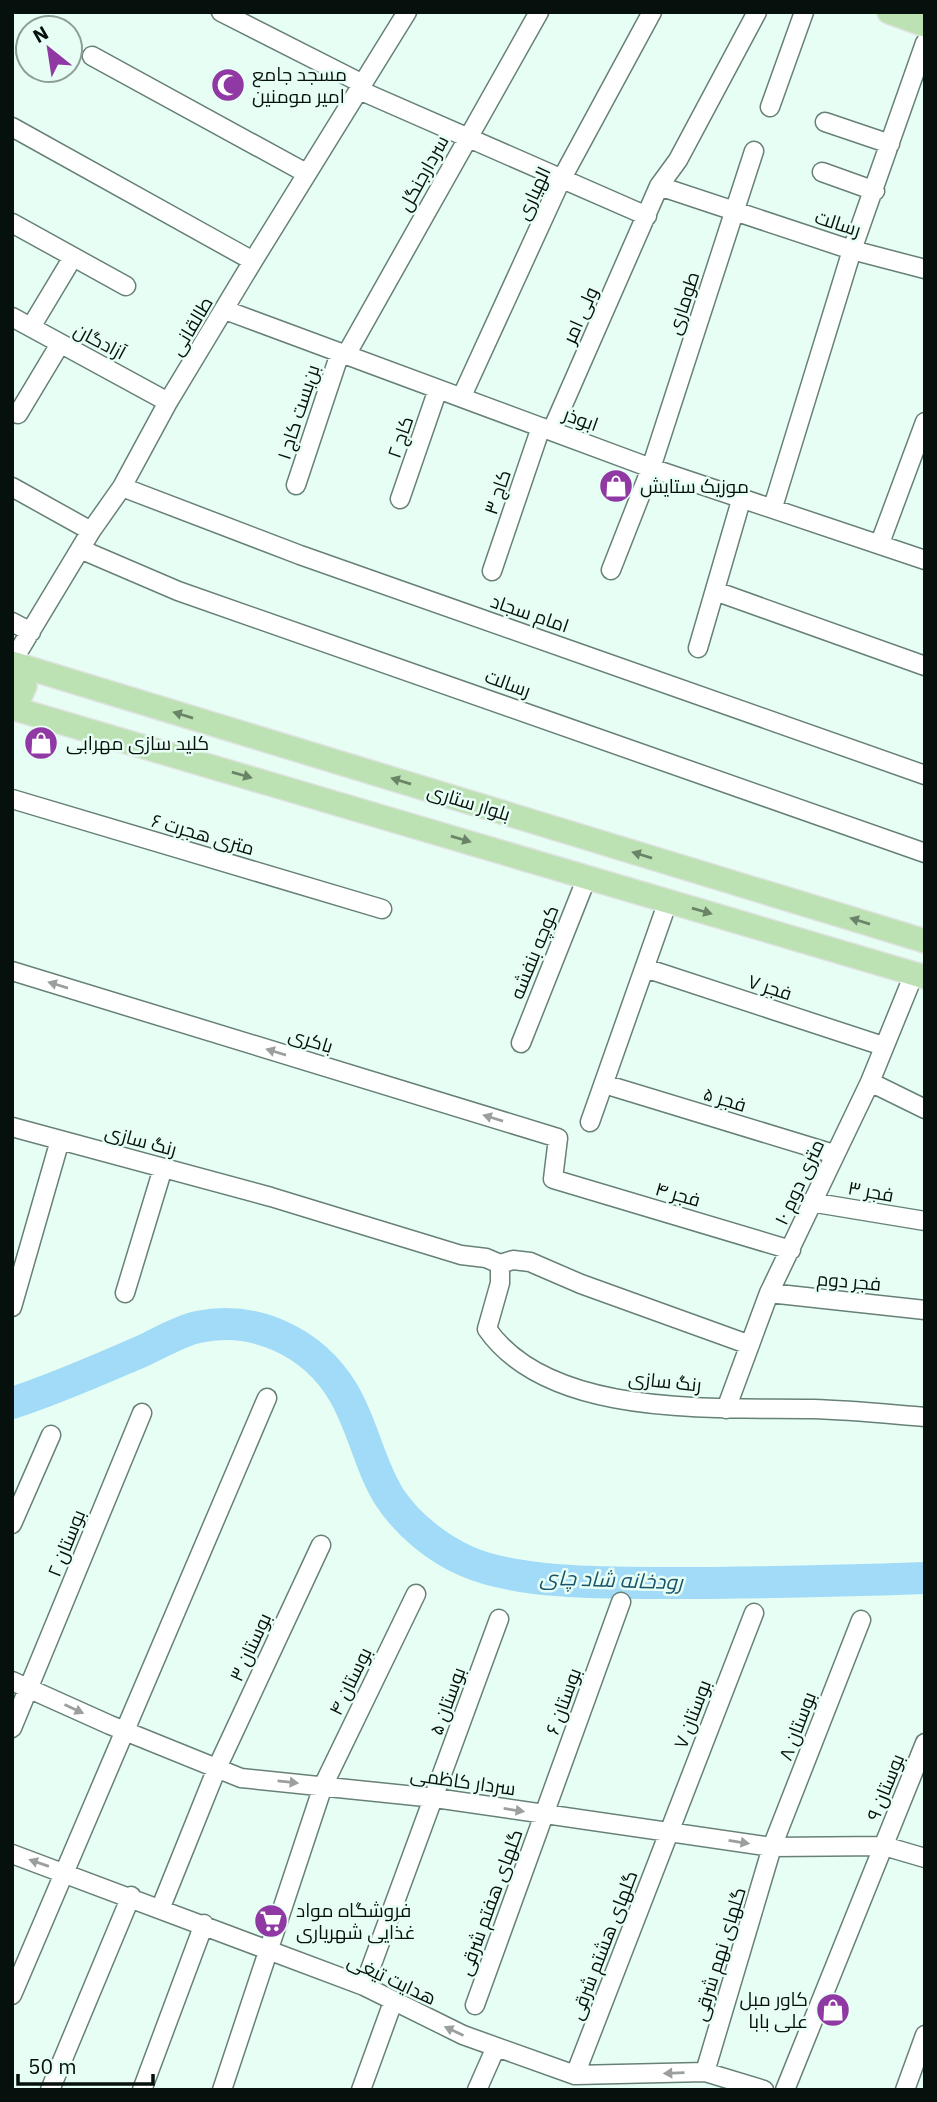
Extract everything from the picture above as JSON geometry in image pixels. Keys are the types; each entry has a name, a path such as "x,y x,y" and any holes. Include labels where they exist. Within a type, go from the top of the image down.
{"main road":[{"path":"889,12 925,25"},
{"path":"12,701 20,697 25,686 13,663"},
{"name":"بلوار ستاری","path":"13,663 925,942"},
{"name":"بلوار ستاری","path":"12,708 911,973"},
{"path":"902,934 895,936 887,948 911,973"}],"street":[{"path":"221,12 361,87 467,138 647,216"},
{"name":"طالقانی","path":"13,663 80,548 122,487 168,402 306,173 408,12"},
{"name":"سردارجنگل","path":"343,354 539,12"},
{"name":"الهیاری","path":"462,396 561,180 652,12"},
{"name":"ولی امر","path":"546,428 659,186 678,160 757,12"},
{"path":"770,107 804,12"},
{"path":"773,506 852,250 925,43"},
{"path":"92,56 306,173"},
{"path":"825,122 890,144"},
{"path":"12,127 253,261"},
{"name":"طوماری","path":"611,570 651,468 754,152"},
{"path":"822,172 874,191"},
{"name":"رسالت","path":"659,186 852,250 925,268"},
{"path":"12,223 126,286"},
{"path":"31,327 73,257"},
{"name":"ابوذر","path":"225,310 651,468 773,506 925,559"},
{"name":"آزادگان","path":"12,317 168,402"},
{"path":"12,411 18,414 60,344"},
{"name":"بن‌بست کاج ۱","path":"296,485 343,354"},
{"name":"کاج ۲","path":"400,499 438,389"},
{"path":"880,543 925,422"},
{"name":"کاج ۳","path":"492,571 546,428"},
{"path":"12,487 91,531"},
{"name":"امام سجاد","path":"122,487 300,555 925,775"},
{"path":"698,648 742,497"},
{"name":"رسالت","path":"80,548 178,591 925,853"},
{"path":"715,591 925,666"},
{"path":"12,622 31,632"},
{"name":"۶ متری هجرت","path":"12,799 382,909"},
{"name":"کوچه بنفشه","path":"521,1042 587,877"},
{"path":"590,1122 668,901"},
{"name":"فجر ۷","path":"645,968 883,1046"},
{"name":"باکری","path":"12,971 558,1138 553,1179"},
{"name":"۱۰ متری دوم","path":"726,1409 769,1293 791,1250 810,1202 870,1082 911,973"},
{"path":"870,1082 925,1109"},
{"name":"فجر ۵","path":"604,1084 834,1154"},
{"name":"رنگ سازی","path":"12,1127 461,1255 486,1258 500,1264 513,1260 530,1262 580,1284 750,1345"},
{"path":"12,1307 60,1140"},
{"path":"125,1293 163,1168"},
{"name":"فجر ۴","path":"553,1179 791,1250"},
{"name":"فجر ۳","path":"810,1202 925,1221"},
{"name":"رنگ سازی","path":"500,1264 500,1283 487,1329 496,1341 542,1376 590,1392 649,1403 726,1409 816,1409 925,1417"},
{"name":"فجر دوم","path":"769,1293 925,1310"},
{"path":"12,1995 267,1398"},
{"name":"بوستان ۲","path":"12,1728 142,1413"},
{"path":"12,1524 51,1435"},
{"name":"بوستان ۳","path":"161,1908 216,1768 321,1545"},
{"name":"بوستان ۴","path":"222,2090 323,1786 416,1594"},
{"name":"بوستان ۶","path":"544,1814 621,1602"},
{"name":"بوستان ۷","path":"670,1831 754,1613"},
{"name":"بوستان ۵","path":"364,1986 499,1619"},
{"name":"بوستان ۸","path":"772,1847 861,1620"},
{"name":"سردار کاظمی","path":"12,1681 241,1778 435,1798 772,1847 884,1846 925,1858"},
{"name":"بوستان ۹","path":"785,2090 925,1743"},
{"name":"گلهای هفتم شرقی","path":"475,2005 544,1814"},
{"name":"گلهای هشتم شرقی","path":"575,2075 670,1831"},
{"name":"گلهای نهم شرقی","path":"705,2072 772,1847"},
{"name":"هدایت تیغی","path":"12,1854 131,1896 364,1986 464,2035 575,2075 705,2072 764,2090"},
{"path":"50,2090 131,1896"},
{"path":"142,2090 204,1924"},
{"path":"361,2090 393,2002"},
{"path":"905,2090 925,2035"},
{"path":"477,2090 496,2047"}],"waterway":[{"name":"رودخانه شاد چای","path":"12,1403 77,1379 191,1329 219,1324 261,1329 299,1346 330,1374 350,1405 383,1485 405,1517 444,1549 487,1569 537,1578 591,1582 730,1583 925,1578"}],"place":[{"name":"مسجد جامع امیر مومنین","path":"228,85"},
{"name":"موزیک ستایش","path":"616,486"},
{"name":"کلید سازی مهرابی","path":"41,743"},
{"name":"فروشگاه مواد غذایی شهریاری","path":"271,1921"},
{"name":"کاور مبل علی بابا","path":"833,2010"}]}
